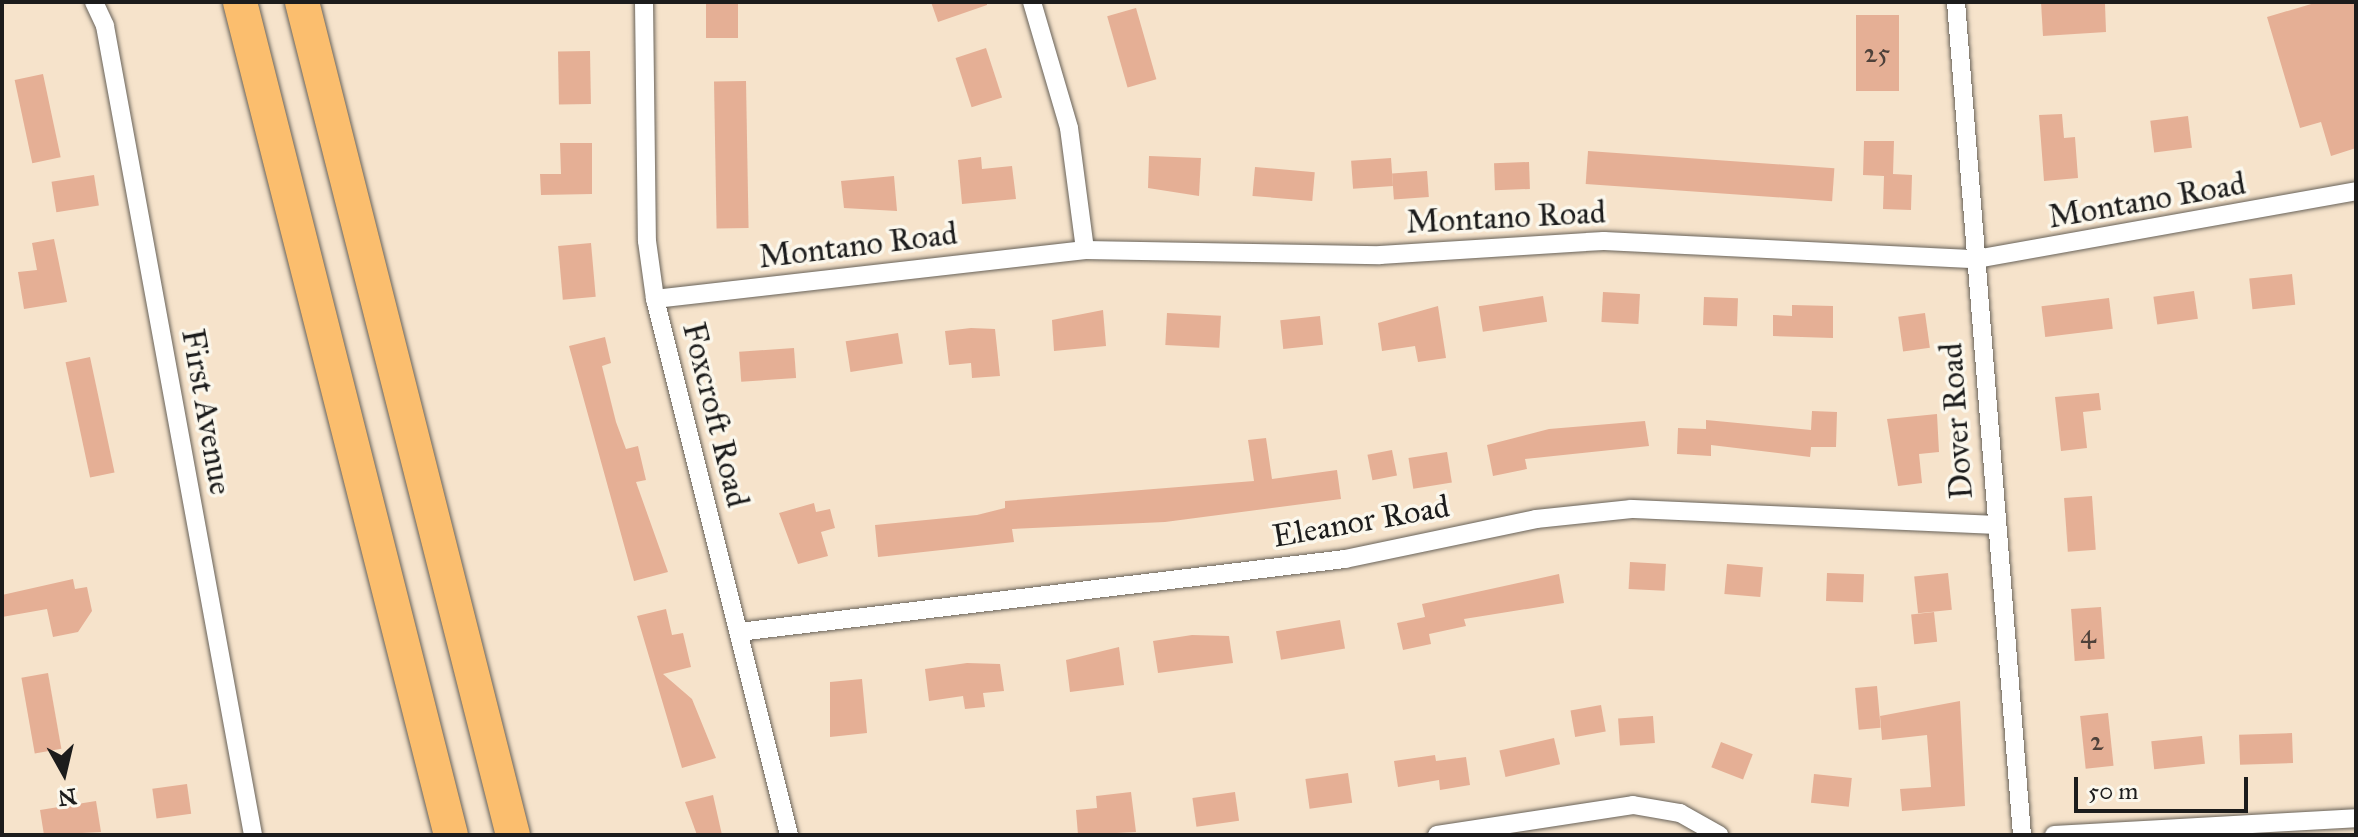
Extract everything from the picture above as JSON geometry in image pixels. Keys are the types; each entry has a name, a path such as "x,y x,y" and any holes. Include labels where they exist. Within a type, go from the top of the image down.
{"highway":[{"path":"240,2 451,835"},
{"path":"302,2 513,835"}],"street":[{"name":"First Avenue","path":"94,2 105,26 253,835"},
{"name":"Foxcroft Road","path":"644,2 647,241 655,299 789,835"},
{"path":"1032,2 1069,128 1085,250"},
{"name":"Dover Road","path":"1956,2 1994,525 2022,835"},
{"name":"Montano Road","path":"655,299 1085,250 1380,255 1604,241 1976,259 2356,191"},
{"name":"Eleanor Road","path":"739,632 1345,559 1536,519 1631,509 1994,525"},
{"path":"1437,835 1633,805 1680,813 1719,835"},
{"path":"2054,835 2356,818"}],"building":[{"path":"706,2 738,2 738,38 706,38"},
{"path":"931,2 987,2 987,5 938,22"},
{"path":"2041,2 2105,4 2106,32 2043,36"},
{"path":"2318,2 2356,2 2356,148 2331,156 2321,122 2300,128 2267,17"},
{"path":"1136,8 1156,79 1128,87 1107,16"},
{"path":"1856,15 1899,15 1899,91 1856,91"},
{"path":"986,48 1002,97 972,107 956,58"},
{"path":"590,51 591,104 559,105 558,52"},
{"path":"43,74 61,157 32,163 15,80"},
{"path":"746,81 749,228 717,229 714,82"},
{"path":"2062,114 2064,138 2075,137 2078,178 2044,181 2039,115"},
{"path":"2188,116 2192,148 2154,152 2150,121"},
{"path":"1864,141 1894,141 1893,174 1912,175 1911,210 1883,209 1884,176 1863,175"},
{"path":"560,143 592,143 592,194 541,195 540,174 561,174"},
{"path":"1588,151 1834,168 1832,201 1586,184"},
{"path":"1149,156 1201,158 1199,196 1148,188"},
{"path":"981,157 982,169 1012,166 1016,199 962,204 958,160"},
{"path":"1391,158 1393,186 1353,189 1351,161"},
{"path":"1529,162 1530,189 1495,190 1494,163"},
{"path":"1255,167 1315,172 1312,201 1252,196"},
{"path":"1427,171 1429,197 1394,199 1392,173"},
{"path":"94,175 99,206 56,212 52,182"},
{"path":"894,176 897,211 844,208 841,181"},
{"path":"54,239 67,302 24,309 18,272 37,270 32,243"},
{"path":"591,243 596,297 563,300 558,246"},
{"path":"2292,274 2295,305 2252,309 2249,278"},
{"path":"2194,291 2198,319 2157,324 2153,297"},
{"path":"1603,292 1640,294 1638,324 1601,322"},
{"path":"1543,296 1547,322 1483,332 1479,306"},
{"path":"1704,297 1738,298 1737,326 1703,325"},
{"path":"2109,298 2113,329 2045,337 2042,306"},
{"path":"1792,305 1833,306 1833,338 1773,336 1773,315 1792,316"},
{"path":"1438,306 1446,358 1418,362 1415,346 1382,351 1378,323"},
{"path":"1103,310 1106,346 1054,351 1052,320"},
{"path":"1167,313 1221,316 1219,348 1165,345"},
{"path":"1925,313 1930,348 1903,351 1898,317"},
{"path":"1320,316 1323,345 1283,349 1280,320"},
{"path":"995,329 1000,376 972,378 971,363 949,365 945,331"},
{"path":"898,333 903,364 851,372 846,341"},
{"path":"605,337 611,363 602,366 616,422 626,449 638,446 646,480 636,482 668,572 634,581 569,346"},
{"path":"794,348 796,378 741,382 739,352"},
{"path":"90,357 115,472 90,478 66,362"},
{"path":"2099,393 2101,410 2083,412 2087,448 2061,451 2055,397"},
{"path":"1812,411 1837,412 1836,447 1811,447 1810,457 1711,445 1711,456 1677,454 1678,428 1706,429 1706,420 1811,430"},
{"path":"1937,414 1939,452 1919,454 1922,483 1898,486 1887,419"},
{"path":"1645,421 1649,446 1525,459 1527,469 1493,476 1487,445 1549,429"},
{"path":"1266,438 1272,479 1337,470 1341,499 1165,522 1012,529 1014,542 878,557 875,525 977,515 1005,508 1005,501 1254,481 1248,440"},
{"path":"1392,450 1397,476 1372,480 1367,455"},
{"path":"1447,452 1452,483 1413,489 1408,458"},
{"path":"2092,496 2096,550 2068,552 2064,498"},
{"path":"814,503 816,512 830,509 835,528 821,532 828,556 798,564 779,513"},
{"path":"1630,562 1666,564 1665,591 1629,589"},
{"path":"1727,564 1763,567 1760,597 1724,594"},
{"path":"1827,573 1864,574 1863,602 1826,601"},
{"path":"1948,573 1952,610 1918,613 1914,577"},
{"path":"1559,574 1564,603 1464,619 1466,626 1429,634 1431,644 1403,650 1397,623 1425,617 1422,604"},
{"path":"73,579 75,589 87,587 92,611 78,632 53,637 47,609 2,617 2,595"},
{"path":"2101,607 2105,659 2075,661 2071,609"},
{"path":"666,609 672,635 683,633 691,667 663,674 692,699 716,758 682,768 637,616"},
{"path":"1934,612 1937,642 1914,644 1911,614"},
{"path":"1340,620 1345,649 1281,660 1276,631"},
{"path":"1192,635 1229,636 1233,663 1158,673 1153,641"},
{"path":"1119,647 1124,685 1070,692 1066,660"},
{"path":"967,663 1000,664 1004,691 983,693 985,707 965,709 963,696 929,701 925,669"},
{"path":"48,673 61,749 35,754 21,678"},
{"path":"862,679 867,733 830,737 830,682"},
{"path":"1877,686 1881,728 1859,730 1855,688"},
{"path":"1960,701 1965,806 1902,811 1900,789 1931,787 1927,735 1882,740 1880,716"},
{"path":"1601,705 1606,732 1575,737 1570,710"},
{"path":"2108,713 2114,766 2086,769 2080,716"},
{"path":"1653,716 1655,743 1620,745 1618,718"},
{"path":"2292,733 2293,763 2240,765 2239,735"},
{"path":"2202,736 2205,764 2154,769 2151,741"},
{"path":"1554,738 1560,764 1506,777 1499,751"},
{"path":"1721,742 1753,754 1743,779 1711,767"},
{"path":"1435,755 1436,761 1466,757 1470,785 1440,790 1439,780 1398,787 1394,761"},
{"path":"1348,773 1352,803 1310,809 1305,779"},
{"path":"1814,774 1852,778 1849,807 1811,803"},
{"path":"187,784 191,814 157,819 152,789"},
{"path":"1131,792 1136,832 1078,835 1076,810 1097,808 1096,796"},
{"path":"1235,792 1239,821 1196,827 1192,798"},
{"path":"713,795 722,835 697,835 685,802"},
{"path":"96,801 101,832 44,835 40,810"}]}
